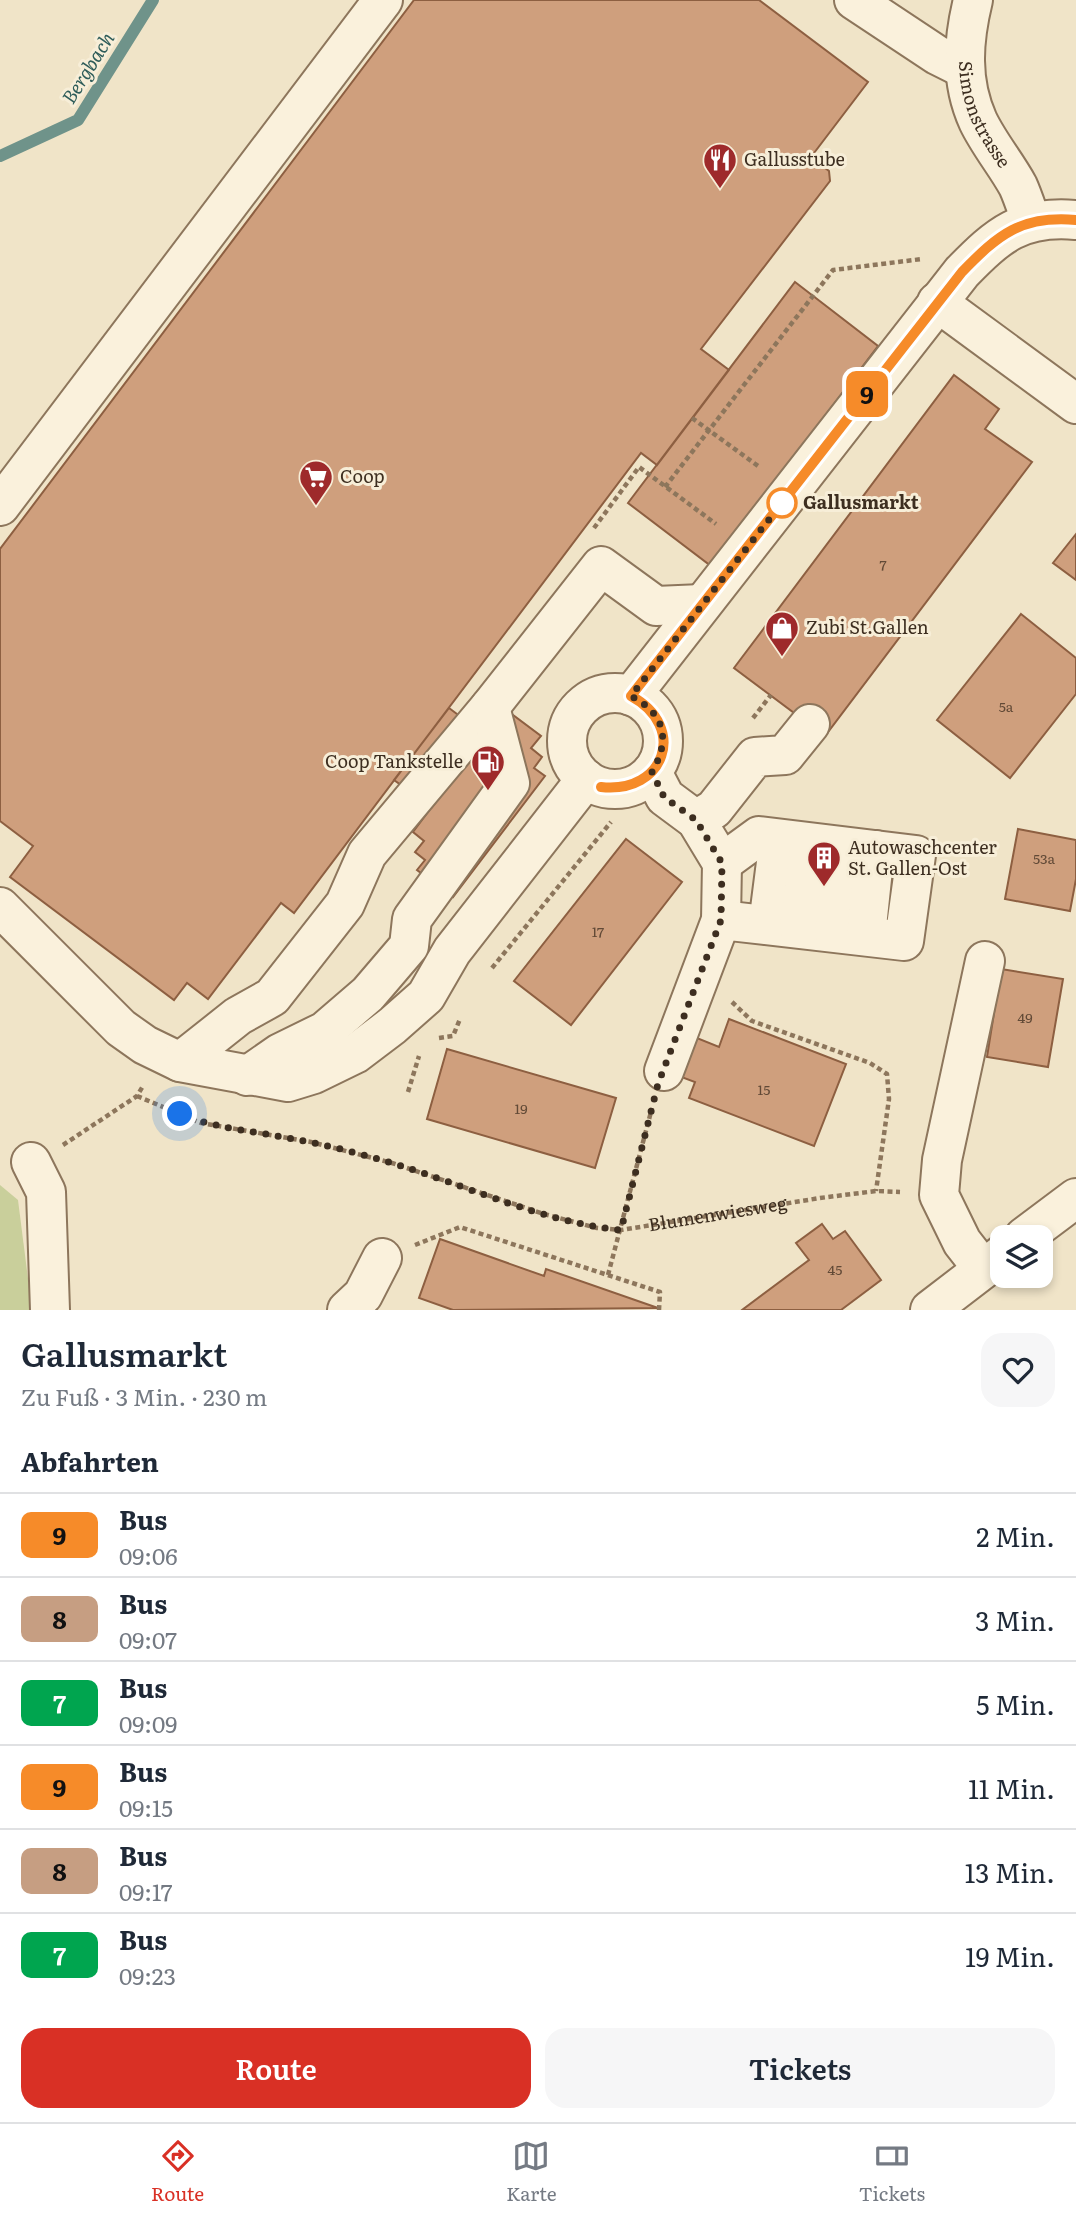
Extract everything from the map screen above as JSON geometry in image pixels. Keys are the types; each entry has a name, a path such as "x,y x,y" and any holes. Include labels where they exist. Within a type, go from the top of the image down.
{"street":[{"path":"0,506 383,0"},
{"path":"854,0 937,55 965,69"},
{"name":"Simonstrasse","path":"973,0 965,31 965,69 978,121 1018,187 1031,221"},
{"path":"631,696 962,272 990,243 1013,228 1031,221 1076,220"},
{"path":"937,302 1076,404"},
{"path":"180,1062 238,1016 272,997 345,904 367,854 490,707 601,566 656,606 702,604"},
{"path":"614,693 631,696 646,704 657,717 663,732 660,758 652,772 635,784 619,789 601,787 586,779 573,762 567,746 570,726 578,712 597,696 614,693"},
{"path":"0,907 121,1028 145,1045 180,1062 247,1076 288,1082 314,1074 355,1054 426,996 431,952 412,919 510,783 490,707"},
{"path":"696,820 714,809 751,742 785,755 810,724"},
{"path":"652,772 664,797 696,820 722,863 721,920 664,1071"},
{"path":"247,1076 281,1053 325,1031 368,994 431,952 586,779"},
{"path":"721,920 904,941 916,855 759,836 722,863"},
{"path":"817,931 827,845"},
{"path":"817,931 827,845"},
{"path":"985,961 942,1160 939,1195 962,1242 990,1259"},
{"path":"31,1162 46,1192 50,1310"},
{"path":"1040,1225 1076,1198"},
{"path":"347,1310 363,1295 382,1258"},
{"path":"930,1310 990,1263"}],"path":[{"path":"665,487 833,270 927,259"},
{"path":"692,418 758,466"},
{"path":"591,531 639,467 716,524"},
{"path":"751,742 771,695"},
{"path":"484,978 611,822"},
{"path":"695,990 735,1003 752,1021 870,1063 887,1074 889,1099 876,1191"},
{"path":"433,1038 453,1036 463,1012"},
{"path":"408,1092 420,1052"},
{"path":"608,1275 658,1084 664,1071"},
{"name":"Blumenwiesweg","path":"31,1162 72,1140 137,1096 201,1123 311,1142 391,1163 544,1214 597,1228 621,1230 876,1191 939,1195"},
{"path":"382,1258 460,1227 660,1292 659,1310"}],"green space":[{"path":"0,1185 18,1200 32,1310 0,1310"}],"building":[{"name":"Coop","path":"414,0 759,0 868,82 811,157 829,171 830,181 701,349 729,370 657,465 641,453 294,913 281,903 208,999 187,983 174,1000 10,877 33,846 0,821 0,549"},
{"path":"795,282 878,346 711,566 628,503"},
{"path":"954,375 999,409 985,429 1032,462 825,736 734,668"},
{"path":"1076,534 1076,580 1053,563"},
{"path":"1021,614 1076,658 1076,694 1010,778 937,720"},
{"path":"449,708 486,736 432,807 394,780"},
{"name":"Coop Tankstelle","path":"505,709 541,736 531,748 542,757 534,768 545,776 453,897 417,870 425,860 415,852 424,841 413,832"},
{"path":"1018,829 1076,840 1076,879 1070,911 1005,899"},
{"path":"626,839 682,882 571,1025 514,981"},
{"path":"1001,969 1063,979 1048,1067 987,1057"},
{"path":"729,1019 846,1064 814,1146 689,1098 695,1082 676,1075 692,1036 719,1047"},
{"path":"447,1049 616,1098 595,1168 427,1119"},
{"path":"822,1224 833,1239 845,1231 881,1280 841,1310 742,1310 809,1260 796,1243"},
{"path":"440,1239 544,1276 546,1269 658,1308 453,1310 419,1298"}],"waterway":[{"name":"Bergbach","path":"0,156 78,120 153,0"}],"bus line":[{"name":"9","path":"601,787 619,789 635,784 652,772 660,758 663,732 657,717 646,704 631,696 962,272 990,243 1013,228 1031,221 1062,218 1076,220"}],"place":[{"name":"Gallusstube","path":"720,190"},
{"name":"Gallusmarkt","path":"782,503"},
{"name":"Coop","path":"316,507"},
{"name":"Zubi St.Gallen","path":"782,658"},
{"name":"Coop Tankstelle","path":"488,792"},
{"name":"Autowaschcenter St. Gallen-Ost","path":"824,888"}],"route":[{"path":"180,1114 201,1123 311,1142 391,1163 544,1214 597,1228 621,1230 658,1084 721,920 722,863 696,820 664,797 652,772 660,758 663,732 657,717 646,704 631,696 789,494 782,503"}]}
